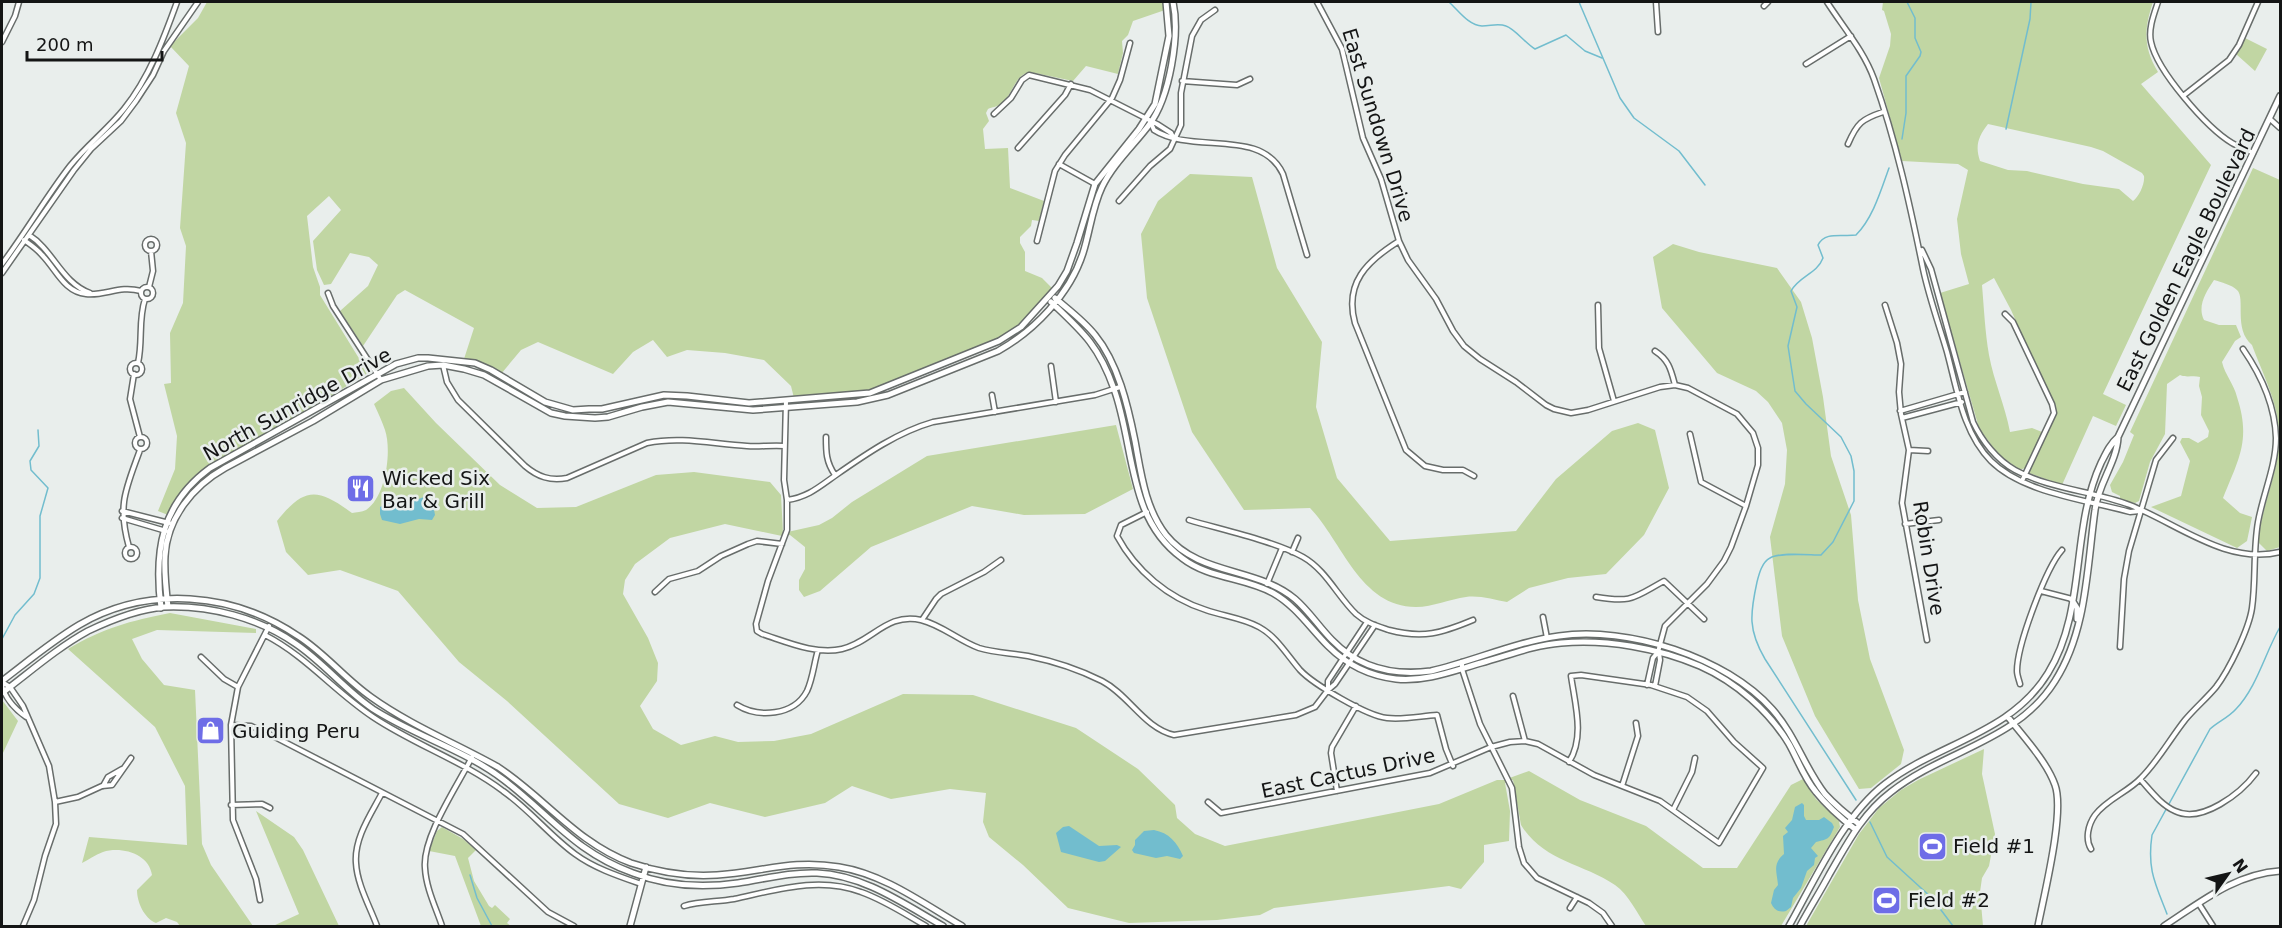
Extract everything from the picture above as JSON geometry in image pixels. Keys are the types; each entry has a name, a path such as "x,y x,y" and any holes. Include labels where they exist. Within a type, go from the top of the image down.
{"street":[{"path":"2,42 19,2"},
{"path":"123,114 147,72 169,26 177,2"},
{"path":"2,273 69,167 87,145 123,114 153,75 164,51 198,2"},
{"name":"North Sunridge Drive","path":"164,608 160,598 158,555 179,498 202,474 396,364 418,358 475,363 545,402 573,410 602,409 664,395 741,403 850,396 882,389 999,341 1021,327 1052,299 1067,271 1095,184 1148,121 1155,104 1167,52 1169,24 1166,2"},
{"name":"North Sunridge Drive","path":"170,523 189,498 212,475 381,380 444,362 484,375 539,407 566,416 608,417 668,402 753,410 857,402 888,395 1010,344 1033,327 1078,267 1102,186 1163,98 1174,51 1176,22 1173,2"},
{"name":"East Sundown Drive","path":"1317,2 1342,49 1363,138 1381,179 1399,241 1421,280 1446,315 1458,339 1480,359 1502,372 1546,405 1571,413 1588,410 1660,387 1675,385"},
{"path":"1656,2 1658,32"},
{"path":"1764,6 1768,2"},
{"path":"1827,2 1867,63 1897,156 1924,270 1967,423 1982,451 1992,462 2022,481 2035,488 2088,497"},
{"path":"2158,2 2152,21 2151,42 2157,59 2183,96 2223,136 2254,153"},
{"path":"2183,96 2229,60 2240,45 2258,2"},
{"path":"1119,201 1132,189 1150,165 1170,149 1182,121 1182,81 1192,36 1201,20 1215,10"},
{"path":"1806,64 1851,36"},
{"path":"1037,241 1055,171 1111,100 1120,80 1130,43"},
{"path":"994,114 1011,98 1022,80 1029,75 1071,84 1111,100 1164,128 1171,133 1174,139"},
{"path":"1182,81 1237,85 1250,80"},
{"path":"1018,148 1065,95 1071,84"},
{"name":"East Golden Eagle Boulevard","path":"1789,927 1850,821 1875,792 1899,774 2008,717 2032,696 2055,661 2067,631 2088,497 2111,444 2118,437 2280,96"},
{"path":"1848,144 1859,123 1883,112"},
{"path":"2270,119 2280,128"},
{"path":"1148,121 1154,130 1174,139 1248,146 1261,150 1274,159 1283,174 1307,255"},
{"path":"1160,134 1164,128"},
{"path":"1059,164 1095,184"},
{"path":"27,234 48,251 75,284 94,294"},
{"path":"2,264 23,240"},
{"path":"23,240 43,255 62,281 80,293 94,294 122,288 141,291 149,287"},
{"path":"1399,241 1372,259 1360,274 1355,285 1352,304 1355,323 1406,450 1425,466 1443,470 1463,470 1474,476"},
{"path":"1919,244 1931,270 1977,431 2001,460 2037,480 2130,512 2140,511 2227,550 2253,555 2280,552"},
{"path":"149,287 153,271 151,251"},
{"path":"145,299 153,296 153,290 149,287"},
{"path":"141,291 145,299"},
{"path":"328,294 333,306 381,380"},
{"path":"138,363 141,351 140,314 145,299"},
{"path":"1052,299 1097,336 1109,357 1137,491 1162,539 1186,562 1211,574 1266,587 1292,606 1329,648 1348,658 1363,671 1398,679 1427,678 1547,638 1592,634 1628,639 1692,656 1717,666 1762,699 1792,735 1826,794 1857,827"},
{"path":"1598,305 1599,348 1614,401"},
{"name":"Robin Drive","path":"1885,305 1897,342 1901,364 1900,411 1909,450 1902,503 1927,640"},
{"path":"2005,314 2013,322 2052,404 2054,413 2022,481"},
{"path":"2091,849 2088,830 2096,814 2140,779 2187,718 2227,673 2252,610 2253,555 2276,439 2269,398 2257,369 2243,349"},
{"path":"1647,685 1653,658 1659,649 1665,626 1724,561 1746,506 1759,456 1757,441 1753,433 1737,414 1688,388 1675,385 1670,366 1664,356 1655,351"},
{"path":"444,362 447,382 458,400 535,475 546,479 567,478 648,443 661,440 681,439 748,447 784,446"},
{"path":"134,374 142,370 138,363"},
{"path":"134,374 130,367 138,363"},
{"path":"1051,366 1056,402"},
{"path":"134,374 130,389 131,406 140,437"},
{"path":"787,500 815,491 835,475 911,428 933,422 1095,395 1117,388"},
{"path":"1900,411 1965,392"},
{"path":"342,394 345,402"},
{"path":"992,395 995,412"},
{"path":"1902,418 1967,400"},
{"path":"786,401 784,480 787,530 756,624 757,631 783,641 818,650 830,650 848,647 890,622 902,619 922,620 977,647 1028,656 1100,680 1123,696 1155,728 1163,733 1174,735 1296,716 1315,707 1335,684 1367,622"},
{"path":"1690,434 1701,482 1746,506"},
{"path":"140,437 145,438 148,444 146,448 140,450"},
{"path":"140,437 135,442 135,446 140,450"},
{"path":"826,437 828,465 835,475"},
{"name":"East Golden Eagle Boulevard","path":"1800,927 1857,827 1878,802 1905,781 2014,725 2046,694 2064,666 2075,639 2097,500 2118,447 2118,437"},
{"path":"2120,647 2124,579 2129,551 2156,460 2173,438"},
{"path":"129,547 122,511 125,493 140,450"},
{"path":"1909,450 1928,451"},
{"path":"122,511 170,523"},
{"path":"1148,511 1121,525 1117,533 1131,558 1142,571 1169,593 1190,604 1262,628 1306,676 1371,714 1388,719 1437,715 1453,766"},
{"path":"122,518 166,531"},
{"path":"1190,520 1282,548 1304,558 1322,573 1356,614 1374,625 1416,635 1431,634 1473,620"},
{"path":"1905,524 1939,520"},
{"name":"North Sunridge Drive","path":"164,608 167,598 166,531"},
{"path":"1292,552 1298,538"},
{"path":"655,592 669,579 698,571 720,556 748,544 757,541 782,544"},
{"path":"1266,587 1282,548"},
{"path":"2019,684 2018,660 2041,591 2053,562 2062,550"},
{"path":"922,620 941,594 1002,560"},
{"path":"1596,597 1616,600 1635,598 1664,581 1704,619"},
{"path":"2041,591 2072,599 2077,608 2075,639"},
{"path":"2,682 79,625 109,612 160,598 239,607 306,641 371,698 474,753 513,777 567,825 598,847 646,867 680,874 706,876 790,864 841,867 861,872 892,885 962,927"},
{"path":"2,692 85,633 113,620 164,608 219,612 237,616 268,628 310,655 375,710 501,778 573,842 593,855 643,877 675,884 706,886 741,883 788,873 820,873 854,880 877,889 943,927"},
{"path":"1543,617 1547,638"},
{"path":"260,900 256,879 238,834 231,805 231,725 238,687 270,621"},
{"path":"1348,658 1374,625"},
{"path":"265,635 301,658 373,718 467,766 511,796 575,854 596,866 641,884"},
{"path":"1462,666 1560,643 1590,643 1659,649"},
{"path":"1655,686 1660,660 1659,649"},
{"path":"737,705 753,713 783,711 795,705 808,687 818,650"},
{"path":"201,657 224,679 238,687"},
{"path":"1462,666 1480,724 1512,788 1519,848 1524,863 1537,878 1589,903 1603,913 1612,927"},
{"path":"1513,696 1525,741 1538,744 1569,762 1660,801 1719,843 1763,768 1741,749 1707,711 1695,702 1655,686 1591,676 1571,676 1578,729 1577,749 1569,762"},
{"path":"2,682 10,687 23,706 49,766 55,802 56,824 45,855 34,900 22,927"},
{"path":"2,682 2,692 15,710 27,718"},
{"path":"1337,790 1332,747 1356,706"},
{"path":"2008,717 2050,773 2056,788 2058,809 2056,830 2038,927"},
{"path":"1622,786 1638,736 1636,723"},
{"path":"231,725 251,726 269,734 439,820 473,842 548,912 574,927"},
{"name":"East Cactus Drive","path":"1208,802 1221,813 1430,773 1453,766 1491,747 1510,741 1525,741"},
{"path":"442,927 426,880 424,862 427,845 474,753"},
{"path":"55,802 78,797 102,786 112,785 131,758"},
{"path":"1673,810 1692,772 1695,758"},
{"path":"102,786 108,777 122,769"},
{"path":"2140,779 2162,803 2184,814 2207,811 2218,805 2247,785 2256,773"},
{"path":"377,927 357,870 356,856 361,832 382,793"},
{"path":"231,805 262,804 270,808"},
{"path":"630,927 646,867"},
{"path":"2164,927 2240,880 2280,871"},
{"path":"684,906 808,884 840,886 860,891 882,901 926,927"},
{"path":"1570,908 1577,897"},
{"path":"2199,904 2213,927"}],"green space":[{"path":"207,2 1164,2 1165,10 1133,21 1128,35 1122,41 1123,53 1118,74 1086,66 1073,81 1030,72 1020,77 1001,104 988,109 986,113 989,121 983,129 985,149 1008,148 1010,188 1044,201 1039,221 1032,220 1031,226 1020,237 1020,243 1025,252 1025,271 1042,278 1052,288 1024,321 1005,336 868,392 794,398 791,386 764,360 725,353 687,350 667,357 653,340 633,352 613,374 538,342 521,350 501,374 464,359 474,328 405,290 397,295 363,346 340,311 368,286 378,265 369,257 350,253 331,284 324,285 317,270 313,241 341,210 329,196 307,216 313,267 320,287 320,295 368,373 196,476 168,515 158,511 175,469 177,436 164,384 171,383 170,333 183,303 186,246 180,228 186,143 176,113 189,66 170,46 198,18"},
{"path":"1883,2 2153,2 2146,38 2158,72 2141,84 2211,165 2103,394 2126,405 2116,426 2093,416 2062,485 2029,473 2055,417 2055,409 2011,310 1994,278 1982,285 1986,329 1991,365 2010,432 2032,428 2042,432 2025,468 2020,470 1998,454 1979,428 1940,293 1969,284 1961,254 1957,219 1968,170 1958,164 1902,161 1879,78 1890,46 1891,34 1882,10","holes":["1988,124 2103,151 2142,173 2143,186 2133,201 2119,189 2083,184 2027,171 2008,170 1980,161 1978,151 1980,137"]},
{"path":"2245,38 2267,49 2255,71 2236,54"},
{"path":"2253,168 2280,180 2280,547 2267,551 2258,542 2276,464 2279,426 2270,391 2252,345 2243,331 2239,294 2229,285 2214,280 2205,294 2201,310 2204,320 2219,325 2236,325 2241,337 2235,341 2222,362 2236,392 2243,425 2238,460 2223,498 2240,513 2252,517 2247,541 2237,548 2151,507 2181,496 2190,461 2180,442 2182,438 2189,438 2198,443 2208,437 2209,431 2201,415 2200,377 2180,375 2167,384 2165,434 2150,462 2139,501 2135,503 2120,500 2120,496 2112,492 2110,485 2134,435 2130,432"},
{"path":"1190,174 1252,177 1277,268 1322,342 1316,407 1337,478 1390,541 1516,531 1556,479 1612,431 1638,423 1655,430 1669,488 1644,535 1606,574 1568,578 1529,588 1507,602 1471,597 1416,607 1397,604 1380,596 1366,584 1310,508 1244,510 1192,432 1147,298 1141,234 1158,201"},
{"path":"1673,244 1699,252 1777,268 1801,302 1812,338 1831,456 1851,515 1858,600 1870,659 1904,750 1901,764 1871,788 1859,789 1815,716 1782,636 1770,537 1785,484 1787,450 1782,423 1768,402 1756,391 1717,373 1662,308 1653,257"},
{"path":"404,388 436,423 500,485 537,508 576,507 656,475 694,472 770,482 781,495 783,533 819,525 927,456 1116,425 1133,489 1085,514 1024,515 972,506 871,547 820,591 804,597 799,590 799,580 805,569 805,547 790,535 782,536 725,524 670,538 635,564 625,580 623,594 648,638 658,663 657,681 640,706 653,729 681,745 715,736 738,742 774,741 811,734 903,694 973,695 1076,728 1138,769 1175,805 1177,818 1195,834 1225,846 1439,804 1497,780 1504,780 1529,771 1580,800 1646,826 1703,868 1737,868 1791,785 1803,779 1816,799 1839,821 1840,827 1781,926 1646,926 1629,899 1615,885 1552,854 1530,837 1521,825 1513,780 1505,783 1510,811 1509,841 1484,845 1484,862 1461,889 1449,886 1274,908 1260,915 1217,920 1129,923 1068,908 1023,865 989,837 983,822 986,793 950,789 891,799 852,786 825,803 765,817 710,803 668,818 619,804 507,701 459,662 398,591 340,570 308,575 286,552 277,521 303,497 312,494 320,495 340,504 352,513 366,510 373,504 383,485 388,450 385,430 374,404 391,391"},
{"path":"170,613 256,629 256,633 157,630 132,639 142,659 164,685 195,690 202,844 211,865 253,926 180,926 177,922 166,918 156,923 145,914 138,900 137,890 152,875 146,862 140,857 126,851 110,850 82,863 89,837 187,845 185,786 155,727 68,649 117,626"},
{"path":"2,700 18,721 2,755"},
{"path":"1984,749 1982,774 1995,834 1989,866 1982,878 1980,892 1983,926 1806,926 1859,834 1879,808 1918,780"},
{"path":"256,811 294,837 303,850 339,926 273,926 299,914"},
{"path":"442,827 463,839 476,850 468,858 474,881 489,906 492,908 495,905 510,919 507,923 511,926 481,926 455,856 429,851 437,831"}],"water":[{"path":"426,496 433,504 435,515 432,520 419,519 400,524 382,520 380,507 387,503 409,503"},
{"path":"1802,803 1806,820 1819,820 1824,817 1834,827 1828,838 1816,842 1811,848 1818,856 1815,858 1814,865 1807,871 1801,888 1793,898 1791,907 1786,911 1779,911 1771,903 1774,890 1778,885 1776,872 1778,861 1784,854 1783,836 1788,832 1785,828 1792,820 1795,807"},
{"path":"1069,826 1099,846 1117,845 1121,847 1105,861 1099,862 1061,852 1056,833 1063,827"},
{"path":"1154,830 1164,833 1175,842 1183,856 1180,859 1167,856 1156,858 1134,853 1132,850 1135,840 1144,831"}],"waterway":[{"path":"1449,2 1473,23 1482,26 1506,26 1535,49 1566,35 1585,51 1602,58"},
{"path":"1579,2 1620,98 1634,118 1679,151 1705,185"},
{"path":"1902,139 1906,113 1906,76 1921,52 1915,38 1915,18 1907,2"},
{"path":"2006,129 2030,19 2031,2"},
{"path":"1856,800 1759,649 1753,630 1752,613 1758,579 1765,562 1780,555 1821,555 1833,542 1854,501 1854,471 1851,456 1841,437 1795,391 1788,346 1797,307 1791,291 1817,268 1823,258 1818,245 1821,241 1829,236 1856,235 1862,228 1876,203 1889,168"},
{"path":"2,639 15,615 34,594 40,578 40,516 48,488 31,470 30,461 39,446 38,430"},
{"path":"2167,914 2151,867 2152,835 2210,729 2233,712 2250,691 2280,627"},
{"path":"1870,822 1887,857 1932,898 1953,926"},
{"path":"470,875 477,898 492,926"}],"place":[{"name":"Wicked Six Bar & Grill","path":"361,489"},
{"name":"Guiding Peru","path":"211,731"},
{"name":"Field #1","path":"1932,846"},
{"name":"Field #2","path":"1887,900"}]}
